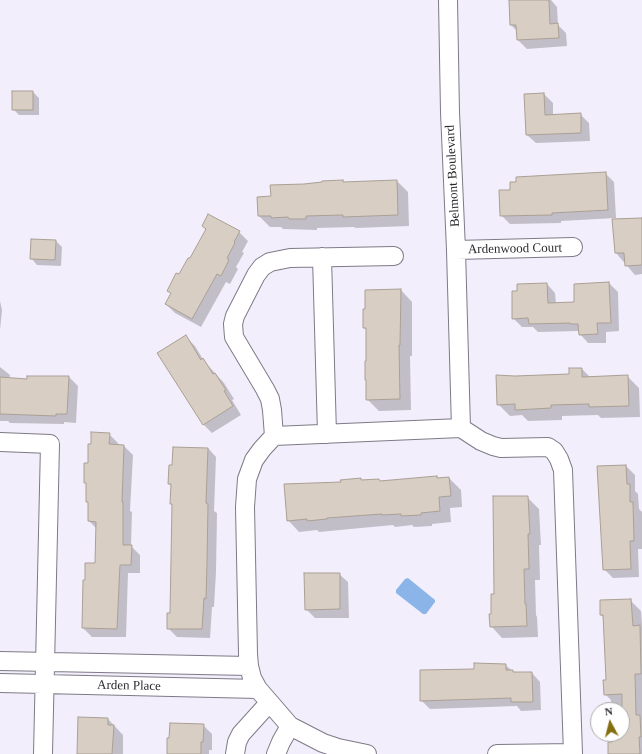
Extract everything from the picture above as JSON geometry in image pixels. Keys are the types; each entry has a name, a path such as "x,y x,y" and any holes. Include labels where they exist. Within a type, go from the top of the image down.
{"street":[{"name":"Belmont Boulevard","path":"448,0 450,112 461,428"},
{"name":"Ardenwood Court","path":"456,250 573,247"},
{"path":"367,754 338,748 323,743 290,726 269,703 258,689 252,678 249,666 245,507 247,479 254,460 274,436 270,399 234,337 233,324 235,316 256,275 262,267 270,262 278,260 322,257 394,256"},
{"path":"322,257 327,434"},
{"path":"274,436 461,428 481,441 501,448 548,447 554,451 563,470 573,753 497,754"},
{"path":"0,442 50,444 43,754"},
{"name":"Arden Place","path":"0,661 249,666"},
{"name":"Arden Place","path":"0,683 258,689"},
{"path":"235,754 240,734 269,703"},
{"path":"276,754 290,726"}],"water":[{"path":"408,578 435,600 426,614 423,614 396,593 396,590 405,579"}],"building":[{"path":"509,0 549,0 550,24 558,23 559,38 517,40 516,25 510,25"},
{"path":"12,91 33,91 33,110 12,110"},
{"path":"544,93 545,115 581,113 581,133 526,135 524,94"},
{"path":"606,172 608,210 552,213 552,215 500,216 499,190 510,190 510,182 516,182 516,177"},
{"path":"343,180 343,182 397,180 398,215 343,217 343,215 306,216 306,219 258,216 257,197 271,196 270,185 304,184"},
{"path":"208,214 240,231 227,258 229,260 221,276 217,274 192,319 165,304 171,293 167,291 176,273 179,274 188,258 190,258 206,229 202,226"},
{"path":"642,218 642,265 625,266 624,253 615,253 612,219"},
{"path":"31,239 56,240 55,260 30,259"},
{"path":"609,282 611,323 597,323 598,334 579,335 578,324 529,324 528,318 512,319 512,291 517,291 517,284 547,283 548,303 574,302 574,284"},
{"path":"401,289 399,345 400,399 366,400 366,328 363,328 365,290"},
{"path":"186,335 201,360 203,358 213,374 215,373 226,390 224,391 233,406 203,425 157,353"},
{"path":"569,368 582,368 582,377 628,375 629,406 589,407 589,404 551,405 551,408 515,410 515,404 497,405 496,375 515,376 569,374"},
{"path":"27,376 69,376 67,414 56,414 56,416 0,414 0,377 27,379"},
{"path":"91,432 110,433 109,444 124,445 122,502 123,545 132,545 131,565 120,565 117,629 82,628 83,580 85,580 85,563 95,563 96,522 88,521 86,483 84,483 84,463 88,463 88,444 91,444"},
{"path":"173,447 208,448 206,503 208,504 206,599 204,598 202,629 167,629 167,613 170,613 172,504 170,504 171,484 168,484 169,465 172,465"},
{"path":"626,465 627,484 630,484 630,502 633,502 634,541 630,541 631,569 603,570 597,466"},
{"path":"437,476 437,478 449,477 451,496 439,497 440,511 421,513 421,515 401,516 401,514 382,514 307,521 307,519 287,521 284,484 341,482 340,480 361,478 361,480 379,479 380,481"},
{"path":"493,496 528,496 530,534 528,534 529,569 524,569 527,626 490,627 489,614 491,614 491,594 494,594"},
{"path":"304,573 340,573 340,609 305,610"},
{"path":"631,599 633,626 640,625 641,674 635,674 636,715 640,715 640,754 608,754 608,742 630,742 630,702 622,702 622,694 604,695 603,680 606,680 603,615 600,615 600,600"},
{"path":"474,663 506,664 506,670 513,670 513,672 532,672 533,702 511,702 511,698 420,701 420,670 474,669"},
{"path":"78,717 108,718 108,725 114,725 112,754 77,754"},
{"path":"170,723 204,724 201,754 167,754 167,738 169,738"}]}
